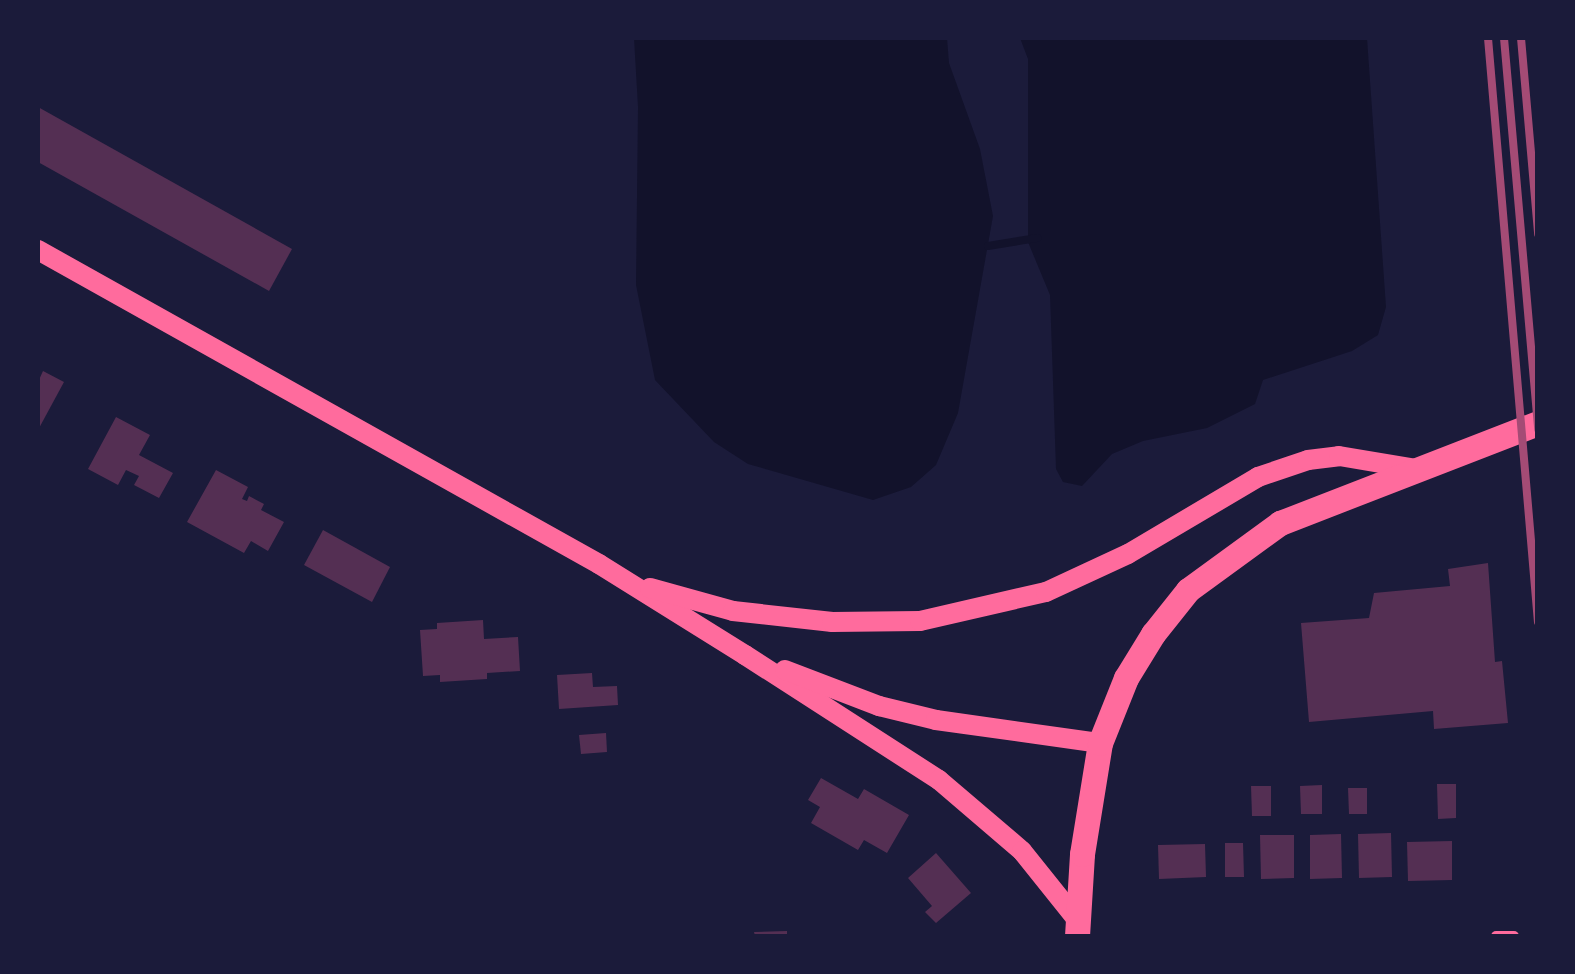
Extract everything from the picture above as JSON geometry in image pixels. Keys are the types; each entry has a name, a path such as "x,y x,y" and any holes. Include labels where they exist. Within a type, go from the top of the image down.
{"main road":[{"path":"38,250 627,582 939,780 1022,851 1078,929"},
{"path":"1078,929 1082,854 1100,744 1126,678 1153,634 1188,590 1280,524 1538,422"},
{"path":"627,582 733,611 832,622 920,621 1046,592 1128,554 1258,477 1308,460 1339,456 1417,470"},
{"path":"745,655 878,706 936,720 1100,744"}],"street":[{"path":"1496,936 1514,936"}],"shaded area":[{"path":"634,38 947,38 949,63 980,149 993,216 958,413 936,465 911,487 873,500 748,464 714,442 655,380 636,285 638,107"},
{"path":"1020,38 1367,38 1386,307 1378,335 1352,351 1263,380 1255,404 1207,428 1143,441 1112,454 1082,486 1063,482 1056,469 1050,295 1028,242 1028,59"}],"building":[{"path":"38,107 292,249 269,291 38,162"},
{"path":"43,371 64,382 38,430 38,382"},
{"path":"116,417 150,435 139,455 173,473 159,498 134,485 139,476 126,470 118,485 88,469"},
{"path":"216,470 248,487 242,499 247,501 249,496 264,504 261,510 284,522 268,551 251,541 244,553 187,522"},
{"path":"323,530 390,567 372,602 304,565"},
{"path":"1488,563 1495,662 1502,661 1508,723 1434,729 1433,711 1309,722 1301,623 1369,618 1374,593 1450,586 1448,569"},
{"path":"483,620 484,639 518,637 520,671 487,673 487,679 440,682 440,675 423,676 420,630 437,629 437,623"},
{"path":"592,673 593,687 617,686 618,705 559,709 557,675"},
{"path":"606,733 607,752 581,754 579,735"},
{"path":"821,778 858,799 864,789 909,815 887,853 864,840 858,850 811,823 820,807 808,800"},
{"path":"1437,784 1456,784 1456,818 1438,819"},
{"path":"1322,785 1322,814 1301,814 1300,786"},
{"path":"1251,786 1271,786 1271,816 1252,816"},
{"path":"1348,788 1367,788 1367,814 1349,814"},
{"path":"1391,833 1392,877 1359,878 1358,834"},
{"path":"1341,834 1342,878 1310,879 1310,835"},
{"path":"1260,835 1294,835 1294,878 1261,879"},
{"path":"1452,841 1452,880 1408,881 1407,842"},
{"path":"1225,843 1243,843 1244,877 1225,877"},
{"path":"1205,844 1206,877 1159,879 1158,845"},
{"path":"936,853 971,893 936,923 925,912 932,906 908,878"},
{"path":"787,931 787,936 755,936 754,932"}],"waterway":[{"path":"988,246 1037,238"}],"railway":[{"path":"1488,38 1538,622"},
{"path":"1504,38 1538,430"},
{"path":"1521,38 1538,234"}]}
